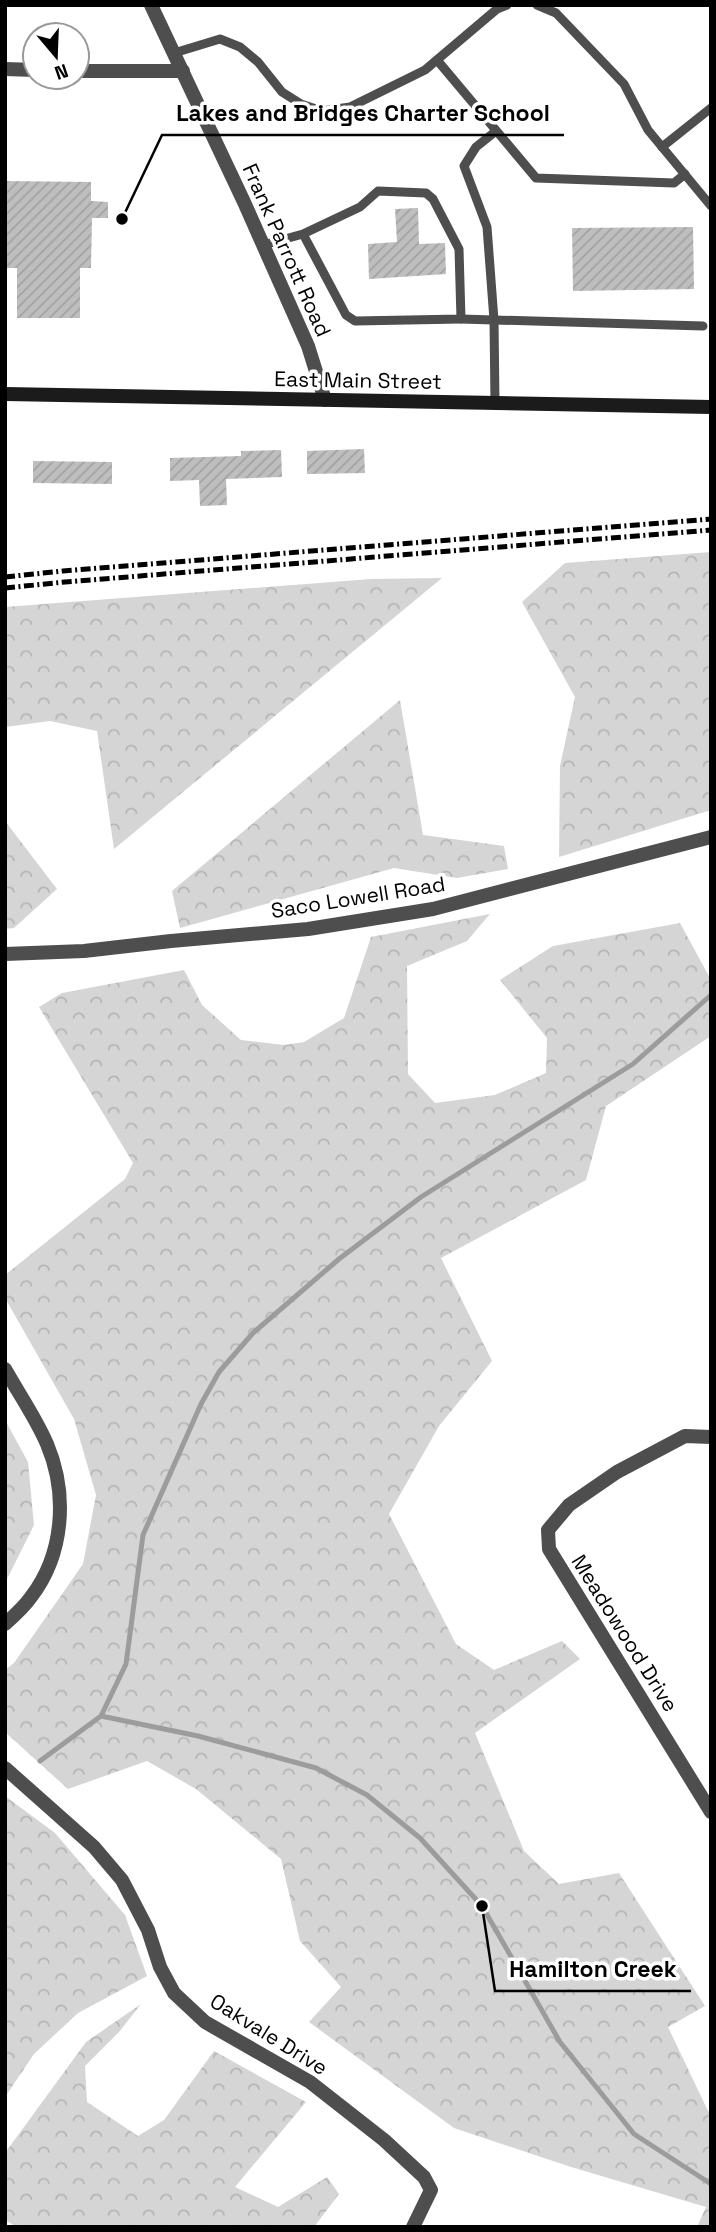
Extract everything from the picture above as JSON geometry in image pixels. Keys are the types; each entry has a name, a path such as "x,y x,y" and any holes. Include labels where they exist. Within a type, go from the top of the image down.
{"main road":[{"name":"East Main Street","path":"5,394 711,407"}],"street":[{"name":"Frank Parrott Road","path":"151,5 308,346 324,400"},
{"path":"91,71 183,71"},
{"name":"Saco Lowell Road","path":"5,954 84,951 307,929 433,909 711,837"},
{"path":"5,1369 47,1445 60,1492 59,1533 48,1568 31,1598 5,1624"},
{"name":"Meadowood Drive","path":"711,1437 685,1436 617,1472 569,1505 548,1530 549,1549 711,1812"},
{"name":"Oakvale Drive","path":"5,1768 94,1847 122,1880 148,1930 160,1967 174,1993 181,2000 205,2022 310,2082 384,2140 424,2177 431,2190 413,2227"}],"lane":[{"path":"174,53 220,39 249,54 282,92 302,104 322,111 350,107 425,70 497,9 507,5"},
{"path":"537,5 556,13 624,84 648,130 711,206"},
{"path":"436,61 536,178 674,183 685,174"},
{"path":"662,147 711,108"},
{"path":"495,403 494,320 487,227 464,166 476,147 496,131"},
{"path":"263,245 303,234 360,207 378,191 426,193 433,199 458,249 461,319"},
{"path":"303,234 346,315 355,321 461,319 703,326"}],"green space":[{"path":"711,552 711,810 559,857 560,766 575,697 522,602 565,563"},
{"path":"442,578 114,849 97,731 50,721 5,727 5,607 371,579"},
{"path":"400,700 423,835 504,846 508,869 457,878 394,868 180,928 172,891"},
{"path":"5,821 57,889 14,928 5,929"},
{"path":"490,914 467,941 407,966 408,1074 435,1103 495,1095 546,1073 547,1038 500,980 553,946 680,923 711,980 711,1036 606,1106 586,1180 441,1258 492,1361 439,1426 389,1514 456,1644 494,1670 562,1641 580,1659 475,1733 524,1851 559,1884 619,1873 705,2006 668,2027 708,2111 711,2111 711,2227 697,2227 706,2207 571,2167 454,2128 309,2022 341,1987 300,1941 281,1859 196,1789 147,1761 68,1789 5,1732 5,1670 14,1663 83,1564 96,1495 74,1419 5,1298 5,1275 125,1179 133,1163 39,1007 62,993 184,970 202,1005 241,1040 284,1045 304,1042 344,1018 371,937"},
{"path":"5,1420 28,1462 34,1525 5,1583"},
{"path":"5,1796 55,1833 125,1915 147,1976 78,2013 34,2054 5,2097"},
{"path":"141,2004 119,2032 85,2066 87,2102 138,2136 164,2120 214,2051 306,2102 235,2187 278,2207 327,2177 339,2194 314,2227 17,2227 5,2220 5,2153 86,2042"}],"building":[{"path":"5,181 91,182 91,201 108,202 108,218 92,218 91,268 80,268 80,318 17,318 17,268 5,268"},
{"path":"418,208 419,244 445,243 446,274 369,279 368,244 397,242 395,209"},
{"path":"693,227 694,289 573,291 572,228"},
{"path":"364,449 365,473 307,474 307,451"},
{"path":"281,450 282,477 226,479 227,505 200,506 199,480 170,481 170,458 241,456 241,451"},
{"path":"33,461 112,462 112,484 33,483"}],"waterway":[{"path":"40,1761 101,1716 126,1664 143,1535 201,1404 219,1372 253,1333 339,1259 421,1197 633,1064 711,995"},
{"path":"101,1716 198,1736 316,1768 367,1795 420,1838 482,1906 560,2042 634,2134 711,2184"}],"railway":[{"path":"5,577 711,519"},
{"path":"5,588 711,530"}],"place":[{"name":"Lakes and Bridges Charter School","path":"122,219"},
{"name":"Hamilton Creek","path":"482,1906"}]}
